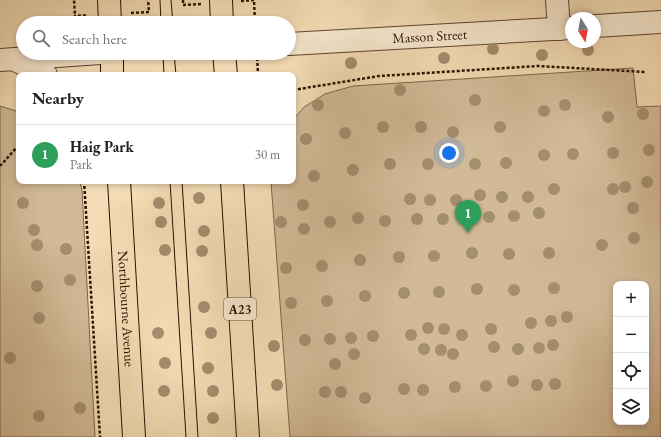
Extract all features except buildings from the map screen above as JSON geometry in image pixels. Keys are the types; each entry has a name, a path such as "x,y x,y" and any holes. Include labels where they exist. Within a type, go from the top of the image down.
{"highway":[{"path":"109,0 110,16"},
{"path":"221,0 222,16"},
{"path":"112,60 112,72"},
{"path":"225,60 226,72"},
{"name":"Northbourne Avenue","path":"119,184 134,437"},
{"name":"A23","path":"232,184 248,437"}],"street":[{"path":"557,0 565,28"},
{"path":"601,26 661,22"},
{"name":"Masson Street","path":"296,44 565,28"},
{"path":"7,60 38,72"}],"path":[{"path":"74,0 75,16"},
{"path":"254,0 255,16"},
{"path":"257,60 258,72"},
{"path":"296,89 379,76 538,66 646,72"},
{"path":"0,166 16,149"},
{"path":"84,184 100,437"}],"shaded area":[{"path":"633,68 637,107 661,106 661,437 290,437 271,184 296,184 296,116 304,107 325,94 353,86"},
{"path":"0,106 16,111 16,184 81,184 95,437 0,437"}],"tram line":[{"path":"160,0 161,16"},
{"path":"171,0 172,16"},
{"path":"163,60 164,72"},
{"path":"175,60 176,72"},
{"path":"170,184 186,437"},
{"path":"182,184 198,437"}],"place":[{"name":"Haig Park","path":"468,233"}]}
